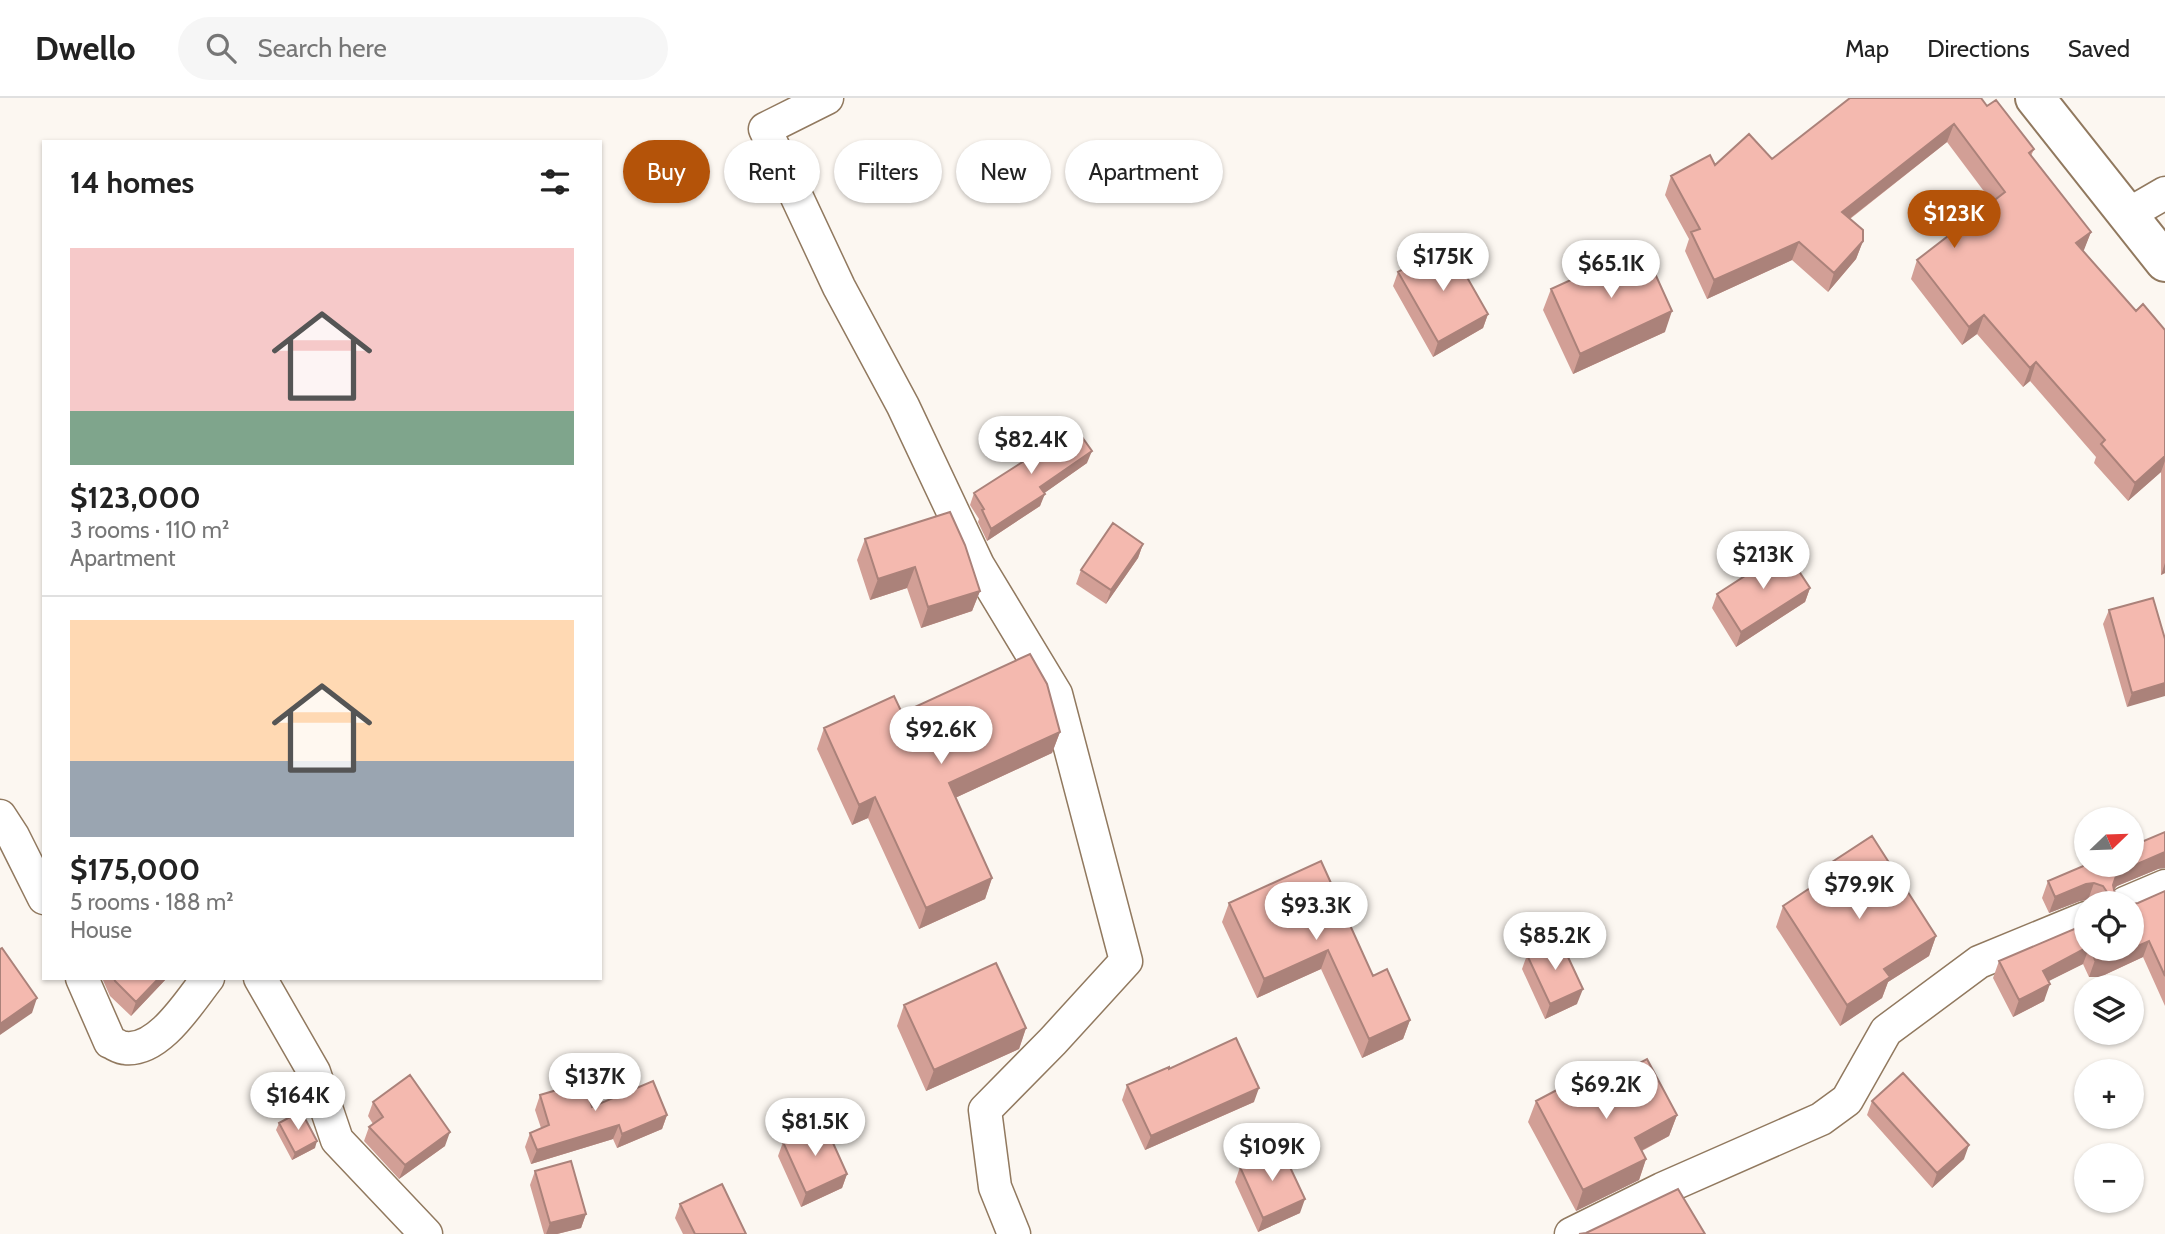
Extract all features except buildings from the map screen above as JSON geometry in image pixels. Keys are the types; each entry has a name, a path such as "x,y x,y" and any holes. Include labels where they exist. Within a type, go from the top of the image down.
{"highway":[{"path":"2035,98 2165,262"}],"street":[{"path":"827,98 765,129 839,287 903,406 978,565 1056,694 1126,961 985,1110 995,1187 1014,1234"},
{"path":"2127,215 2165,193"},
{"path":"0,816 42,894"},
{"path":"2144,895 2165,886"},
{"path":"1571,1234 1662,1189 1821,1118 1847,1100 1886,1031 1979,962 2074,923"},
{"path":"83,980 110,1042 124,1048 155,1041 206,980"},
{"path":"261,980 314,1072 337,1140 426,1234"}]}
